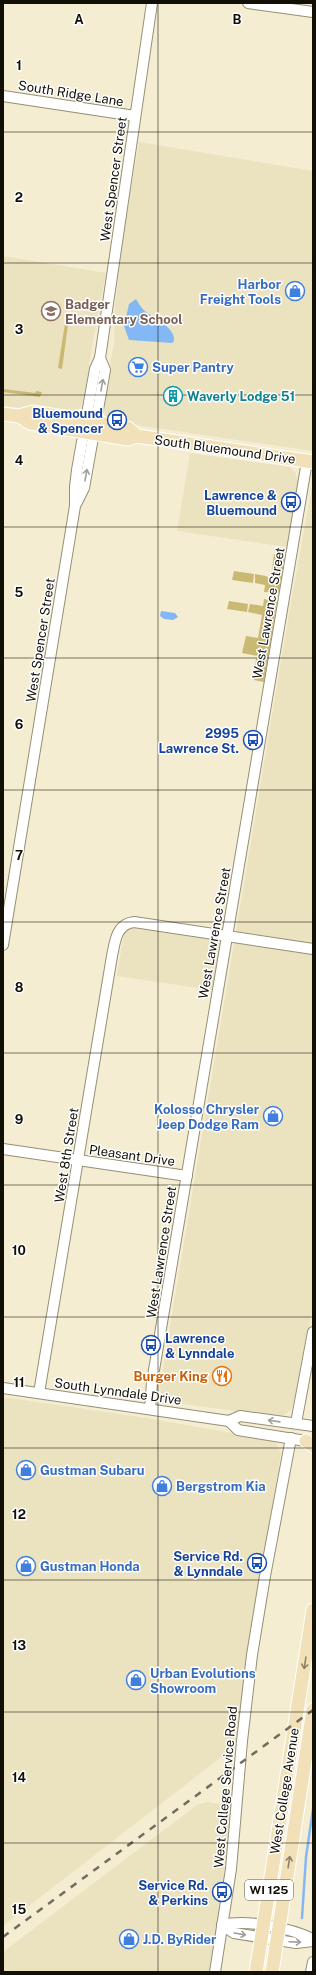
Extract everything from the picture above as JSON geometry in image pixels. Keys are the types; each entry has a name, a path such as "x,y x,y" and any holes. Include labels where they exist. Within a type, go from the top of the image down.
{"main road":[{"name":"South Bluemound Drive","path":"3,414 19,416 30,423 128,428 137,436 310,462"},
{"name":"West College Avenue","path":"256,1972 313,1610"},
{"name":"West College Avenue","path":"272,1972 313,1710"}],"street":[{"name":"West Spencer Street","path":"3,945 75,506 75,487 105,370 100,358 152,3"},
{"path":"248,3 313,12"},
{"name":"South Ridge Lane","path":"3,96 135,116"},
{"name":"West Lawrence Street","path":"150,1409 152,1382 227,936 310,462"},
{"name":"West 8th Street","path":"39,1393 116,938 126,924 134,922 227,936"},
{"path":"227,936 313,950"},
{"name":"Pleasant Drive","path":"3,1149 187,1176"},
{"path":"296,1423 313,1332"},
{"name":"South Lynndale Drive","path":"3,1388 229,1421 240,1416 313,1426"},
{"name":"South Lynndale Drive","path":"229,1421 238,1430 291,1438 311,1443"},
{"name":"West College Service Road","path":"215,1972 231,1869 242,1741 252,1655 291,1438"},
{"path":"222,1925 234,1933 262,1932 277,1934 296,1943 313,1940"},
{"path":"311,1972 313,1962"}],"shaded area":[{"path":"139,142 313,171 313,451 115,422 106,416 102,407 114,343 114,316 122,242"},
{"name":"Badger Elementary School","path":"3,256 106,273 84,399 81,407 75,412 68,414 3,406"},
{"path":"66,317 69,317 62,369 58,368"},
{"path":"3,389 35,393 36,391 42,392 40,397 3,392"},
{"path":"190,453 290,467 295,472 298,481 287,547 177,531"},
{"path":"313,481 313,1307 294,1402 291,1410 284,1415 258,1414 168,1402 161,1394 160,1386 290,608"},
{"path":"274,554 285,555 279,593 264,592 265,585 255,583 255,574 269,578 271,577"},
{"path":"234,571 254,574 253,583 232,580"},
{"path":"264,599 277,602 264,682 254,680 256,659 258,656 242,653 246,636 258,638 262,615 248,612 250,604 263,606"},
{"path":"229,601 248,604 247,612 227,609"},
{"path":"127,927 214,940 220,943 212,990 117,976 124,931"},
{"path":"3,1397 140,1417 271,1440 276,1443 281,1453 248,1654 242,1741 3,1926"},
{"path":"208,1802 232,1806 222,1893 209,1972 3,1972 3,1952 197,1805"}],"water":[{"path":"136,299 145,311 168,328 173,336 174,341 172,343 129,340 124,326 129,304"},
{"path":"161,611 175,613 178,617 173,620 164,619 160,616"}],"waterway":[{"path":"302,1918 306,1857 313,1809"}],"railway":[{"path":"3,1937 313,1710"}],"place":[{"name":"Harbor Freight Tools","path":"295,291"},
{"name":"Badger Elementary School","path":"51,311"},
{"name":"Super Pantry","path":"138,367"},
{"name":"Waverly Lodge 51","path":"173,396"},
{"name":"Bluemound & Spencer","path":"117,420"},
{"name":"Lawrence & Bluemound","path":"291,502"},
{"name":"2995 Lawrence St.","path":"253,740"},
{"name":"Kolosso Chrysler Jeep Dodge Ram","path":"273,1116"},
{"name":"Lawrence & Lynndale","path":"151,1345"},
{"name":"Burger King","path":"222,1376"},
{"name":"Gustman Subaru","path":"26,1470"},
{"name":"Bergstrom Kia","path":"162,1486"},
{"name":"Service Rd. & Lynndale","path":"257,1563"},
{"name":"Gustman Honda","path":"26,1566"},
{"name":"Urban Evolutions Showroom","path":"136,1680"},
{"name":"Service Rd. & Perkins","path":"222,1892"},
{"name":"J.D. ByRider","path":"129,1939"}]}
